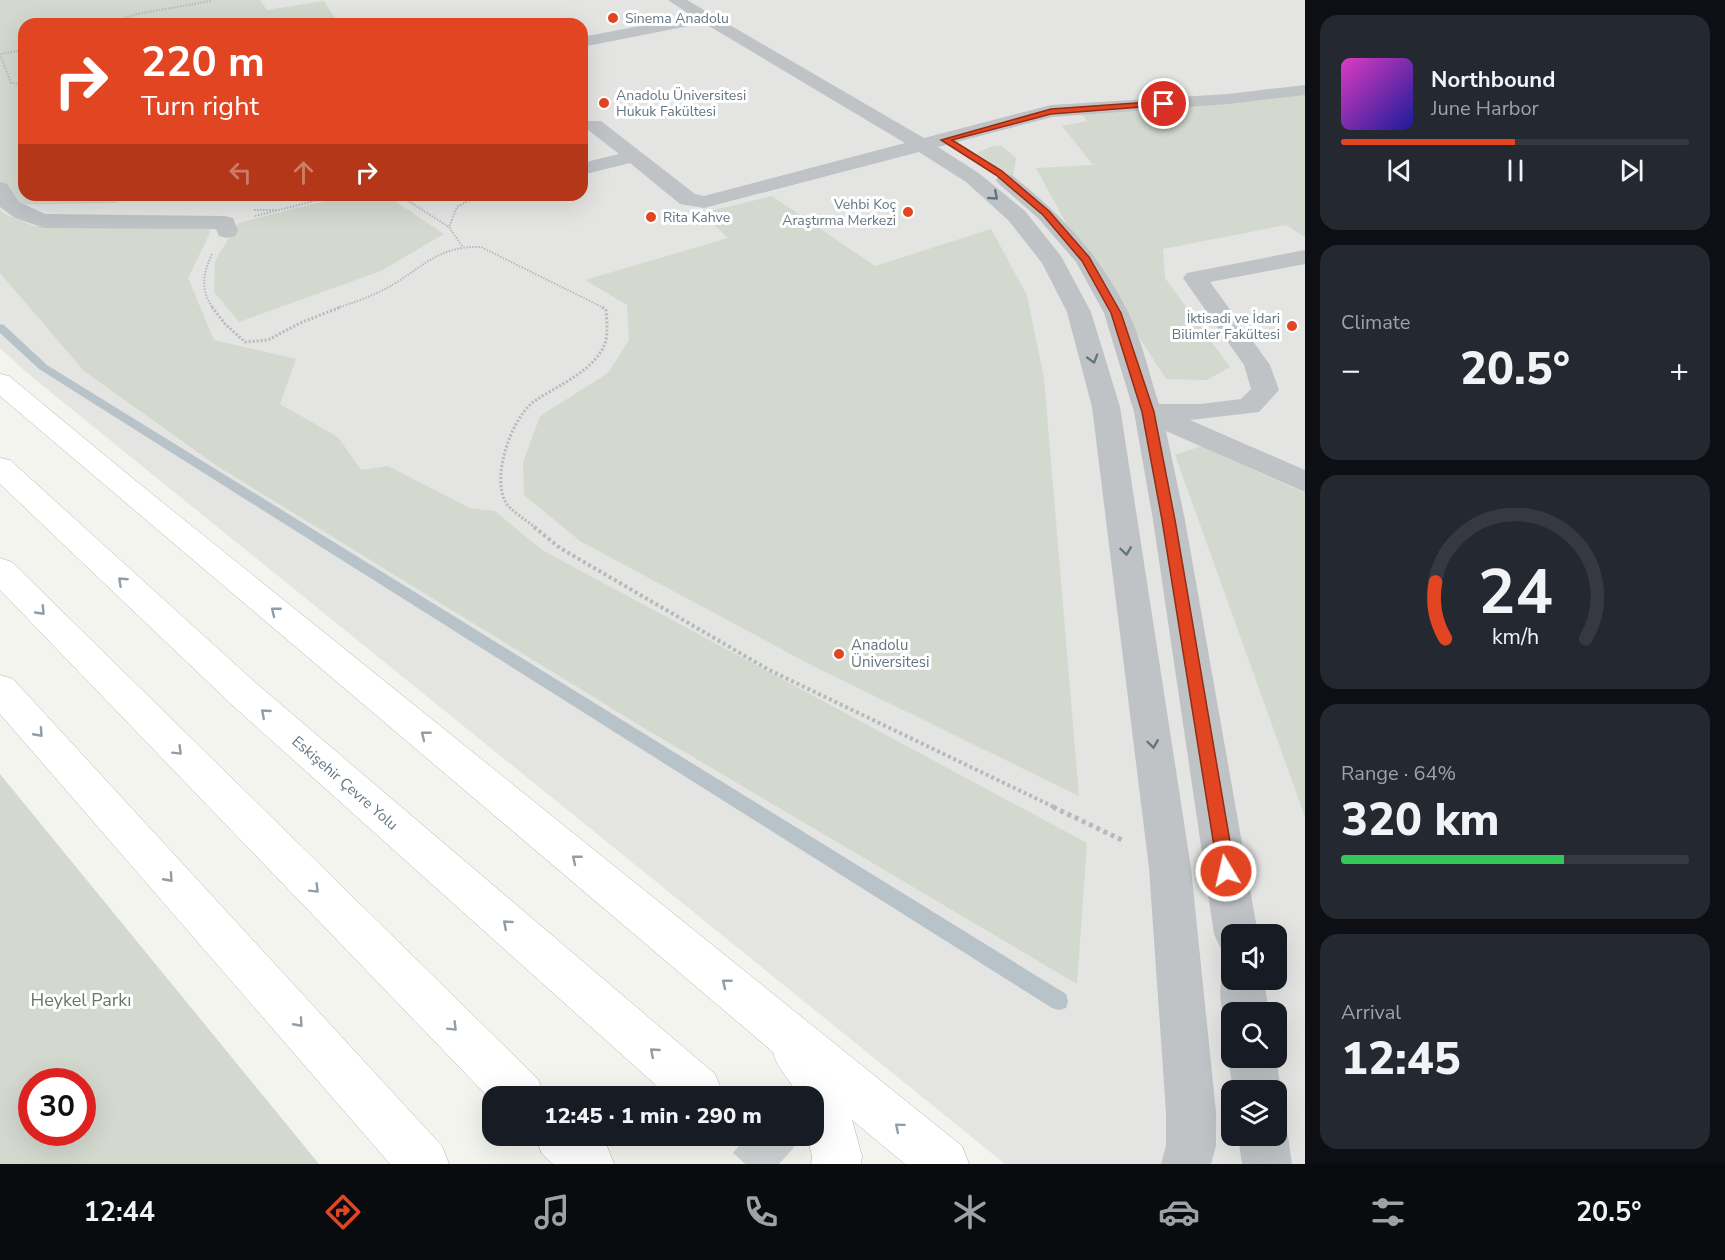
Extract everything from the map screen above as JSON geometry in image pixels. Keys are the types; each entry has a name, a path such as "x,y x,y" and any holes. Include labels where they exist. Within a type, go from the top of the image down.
{"highway":[{"path":"0,382 125,488 944,1164"},
{"name":"Eskişehir Çevre Yolu","path":"0,467 244,694 692,1086"},
{"path":"0,570 511,1086"},
{"path":"0,689 424,1164"},
{"path":"772,1020 817,1079 837,1156 836,1164"},
{"path":"570,1146 588,1164"}],"street":[{"path":"676,0 710,11 934,143 999,173 1046,213 1086,260 1116,313 1148,412 1169,520 1234,924"},
{"path":"588,41 710,11"},
{"path":"594,125 688,199 704,202 1051,111 1228,99 1305,90"},
{"path":"934,143 1017,216 1053,261 1079,312 1106,407 1170,868 1191,1112 1191,1146 1186,1164"},
{"path":"588,168 632,157"},
{"path":"0,188 15,212 44,221 226,227"},
{"path":"1148,412 1201,412 1249,406 1265,390 1257,365 1195,278 1305,257"},
{"path":"1102,392 1305,482"},
{"path":"1264,1146 1267,1164"}],"path":[{"path":"125,18 210,1"},
{"path":"18,51 0,54 11,84 18,84"},
{"path":"317,201 226,227 207,261 202,277 208,303 225,327 245,342 268,340 300,323 382,291 447,250 462,246 481,247 571,289 606,310 608,333 602,350 585,370 530,405 511,432 500,474 505,502 560,548 769,670 1110,832 1170,868"},
{"path":"408,201 449,227 462,246"},
{"path":"449,227 457,207 467,201"}],"shaded area":[{"name":"Anadolu Üniversitesi","path":"0,0 1305,0 1305,1164 1005,1164 27,373 0,348"}],"green space":[{"path":"0,0 260,0 267,10 324,1 335,18 18,18 18,201 117,201 117,203 0,205"},
{"path":"1305,90 1305,237 1286,225 1163,249 1165,278 1230,367 1207,380 1166,379 1066,223 1036,168 1093,165 1062,126 1087,121 1079,109"},
{"path":"993,146 1002,146 1016,158 1013,176 1009,176 976,153"},
{"path":"772,196 875,266 991,229 1027,295 1044,378 1079,796 813,666 580,541 524,495 523,462 540,416 608,373 629,340 627,305 585,280 728,238 702,213"},
{"path":"324,201 395,201 444,234 381,271 239,322 214,292 215,261 238,223"},
{"path":"0,210 33,226 209,228 210,233 188,278 214,340 296,359 280,404 338,437 361,470 388,466 470,508 495,511 542,550 1087,843 1077,984 644,728 217,466 84,371 0,273"},
{"path":"1201,446 1305,493 1305,817 1175,455"},
{"name":"Heykel Parkı","path":"0,774 319,1164 0,1164"}],"waterway":[{"path":"0,327 43,367 1059,1001"}],"tunnel":[{"path":"759,1146 779,1164"}],"place":[{"name":"Sinema Anadolu","path":"613,18"},
{"name":"Anadolu Üniversitesi Hukuk Fakültesi","path":"604,103"},
{"name":"Vehbi Koç Araştırma Merkezi","path":"908,212"},
{"name":"Rita Kahve","path":"651,217"},
{"name":"İktisadi ve İdari Bilimler Fakültesi","path":"1292,326"},
{"name":"Anadolu Üniversitesi","path":"839,654"}],"route":[{"path":"1164,104 1051,111 945,140 999,173 1046,213 1086,260 1116,313 1148,412 1169,520 1226,871"}]}
